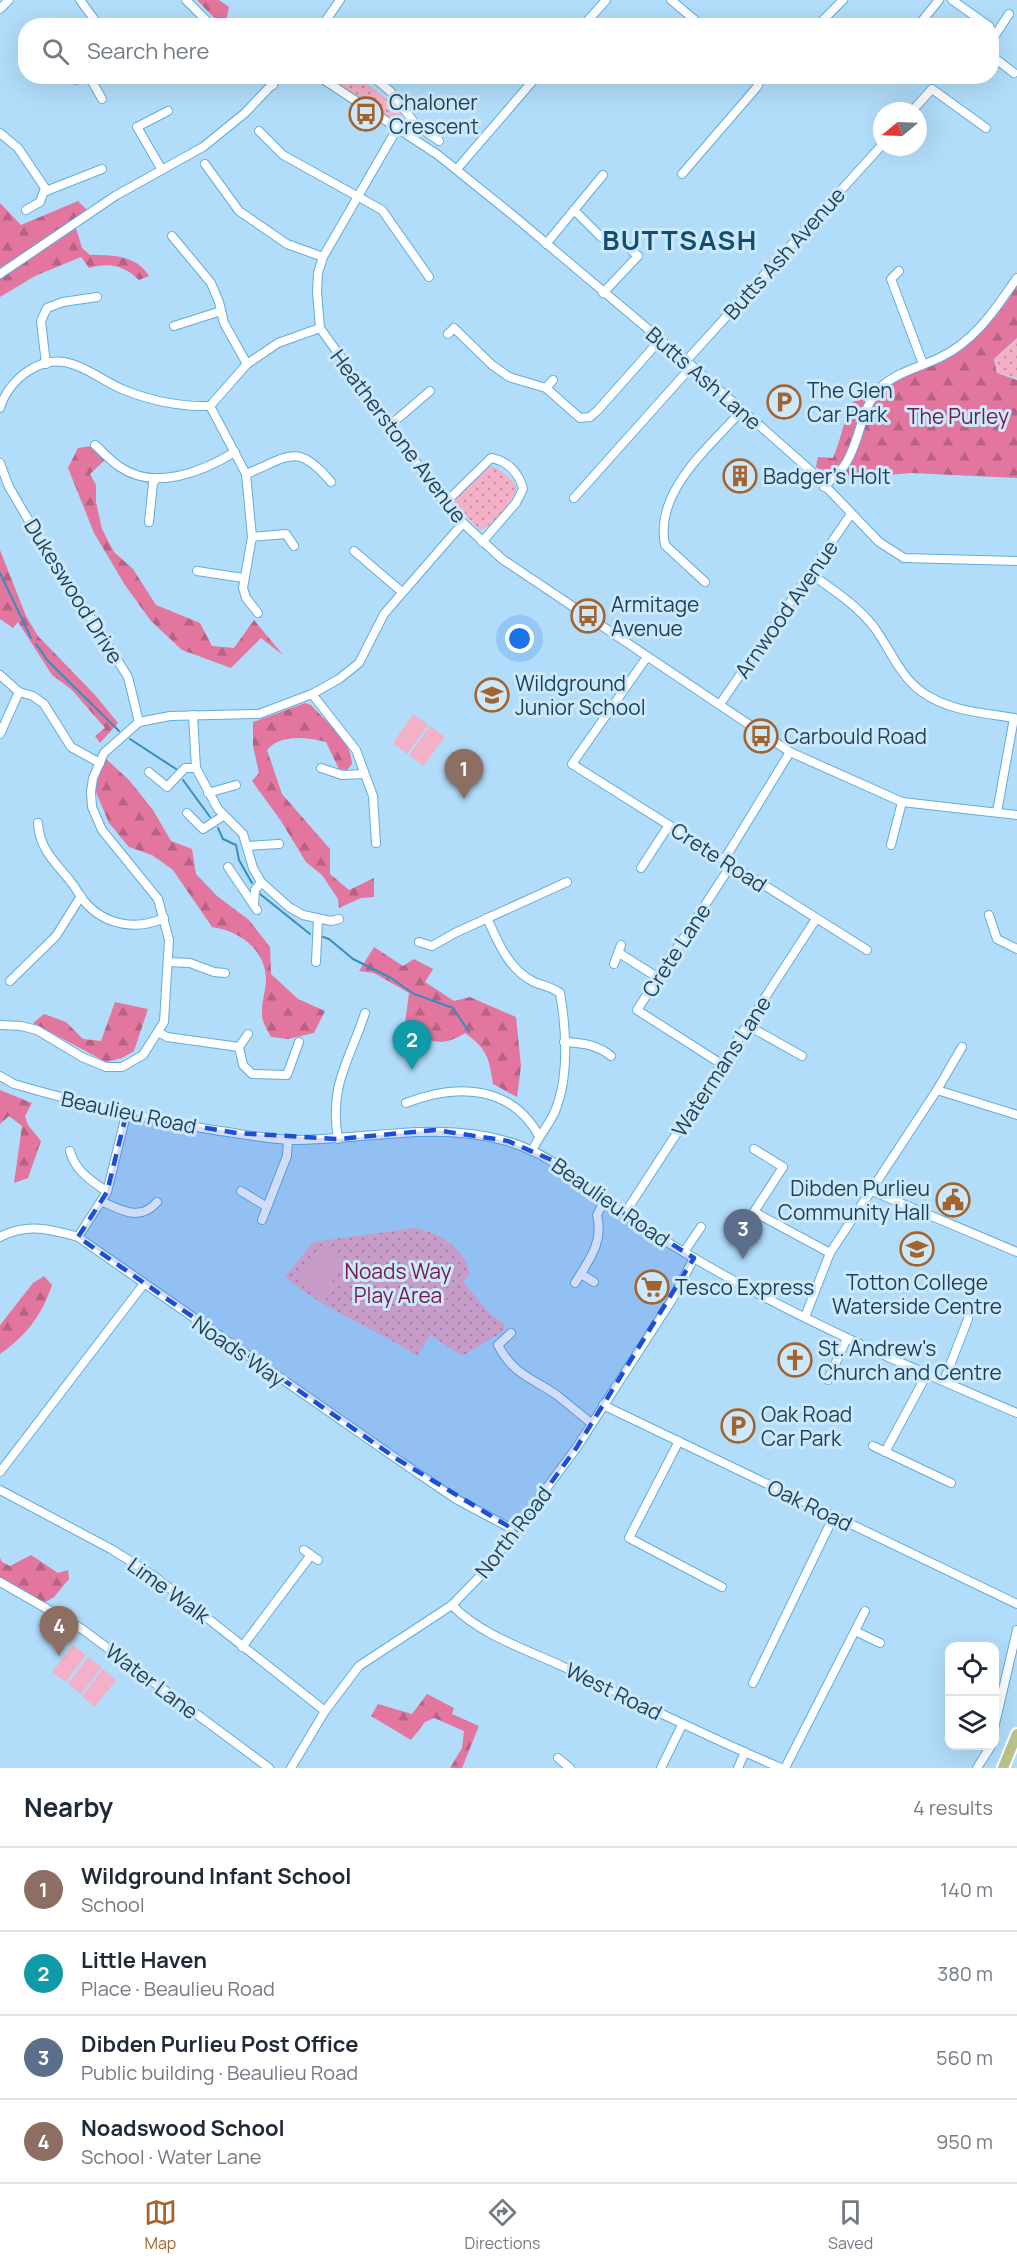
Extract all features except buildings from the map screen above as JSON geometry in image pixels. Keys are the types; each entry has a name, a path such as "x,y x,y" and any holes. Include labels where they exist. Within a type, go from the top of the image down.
{"main road":[{"path":"1003,1768 1017,1734"}],"street":[{"path":"0,9 9,0"},
{"path":"186,0 204,18"},
{"path":"328,18 340,0"},
{"path":"590,18 606,0"},
{"path":"671,0 692,18"},
{"path":"825,18 843,0"},
{"path":"924,18 939,0"},
{"path":"952,0 978,18"},
{"path":"86,2 95,18"},
{"path":"999,23 1010,15"},
{"path":"999,61 1014,73"},
{"path":"94,84 102,99"},
{"name":"Butts Ash Lane","path":"330,84 457,169 689,364 810,470 879,542 904,558 1017,561"},
{"path":"382,84 391,92 416,125 439,141"},
{"path":"457,169 530,84"},
{"path":"682,174 759,84"},
{"path":"0,274 115,196 204,147 245,113 273,85"},
{"path":"920,102 932,89 986,128"},
{"path":"162,170 137,127 168,111"},
{"path":"408,135 416,125"},
{"path":"210,406 246,364 278,344 320,328 316,292 322,257 398,128"},
{"path":"260,131 283,155 382,210 429,278"},
{"path":"0,133 18,148 46,191"},
{"name":"Butts Ash Avenue","path":"574,498 873,155"},
{"path":"205,164 239,211 287,244 322,257"},
{"path":"26,210 40,202 46,191 102,169"},
{"path":"546,244 603,175"},
{"path":"574,210 601,237"},
{"path":"172,236 211,283 224,323 246,364"},
{"path":"603,293 638,256 623,243"},
{"path":"899,271 891,279 923,364"},
{"path":"824,487 846,464 865,412 875,395 889,381 948,353 981,327 1017,278"},
{"path":"46,364 41,321 47,308 63,302 97,297"},
{"path":"174,326 221,311"},
{"name":"Heatherstone Avenue","path":"320,328 388,427 445,503 482,542 513,567 790,752 902,802 1017,815"},
{"path":"448,334 454,328 492,365 509,377 546,388 580,418 590,417 660,340"},
{"path":"0,408 2,394 12,382 26,371 46,364 72,364 123,389 168,404 210,406"},
{"path":"546,388 553,380"},
{"path":"388,427 430,391"},
{"path":"210,406 246,474 252,537 243,578 246,598 258,613"},
{"path":"705,582 670,552 663,538 666,514 678,483 742,410"},
{"path":"95,445 120,467 148,478 194,472 235,452"},
{"path":"246,474 282,458 296,455 310,458 331,482"},
{"path":"445,503 491,458 504,460 520,478 524,489 516,503 482,542"},
{"name":"Dukeswood Drive","path":"0,463 9,487 26,516 128,677 139,722"},
{"path":"149,522 153,483 157,478"},
{"name":"Arnwood Avenue","path":"720,704 851,514"},
{"path":"0,1026 21,1026 37,1030 106,1067 135,1062 150,1047 164,1022 169,940 158,899 102,831 92,807 91,792 104,753 139,722 170,716 259,714 312,694 339,679 359,663 384,614 463,523"},
{"path":"252,537 286,534 294,546"},
{"path":"354,551 402,592"},
{"path":"196,571 243,578"},
{"path":"811,574 854,606 874,627 906,679 924,694 952,707 1014,718 997,812"},
{"name":"Crete Road","path":"647,657 572,764 867,950"},
{"path":"0,675 20,692 33,696 48,707 74,750 100,763"},
{"path":"0,734 20,692"},
{"path":"312,694 356,750 373,796 376,843"},
{"path":"193,715 196,768 208,794 223,816 243,834 253,868 261,882 289,907 318,919 339,919"},
{"name":"Crete Lane","path":"723,1065 637,1010 727,862 790,752"},
{"path":"149,772 167,787 185,768 196,768"},
{"path":"321,768 342,775 364,774"},
{"path":"208,794 236,785"},
{"path":"891,845 902,802"},
{"path":"187,813 203,829 223,816"},
{"path":"38,823 44,849 81,896 106,919 124,925 164,918"},
{"path":"641,868 669,825"},
{"path":"247,846 279,844"},
{"path":"34,855 44,849"},
{"path":"228,867 256,907 255,890 261,882"},
{"path":"419,942 432,946 567,882"},
{"path":"10,981 56,936 81,896"},
{"path":"989,915 997,939 1017,949"},
{"path":"487,918 500,947 510,962 535,982 552,987 560,993 564,1042 562,1085 557,1107 532,1151"},
{"path":"316,962 318,919"},
{"name":"Watermans Lane","path":"625,1213 816,919"},
{"path":"614,964 620,949 657,977"},
{"path":"168,962 190,963 214,972 225,973"},
{"path":"338,1139 334,1103 338,1080 365,1013"},
{"path":"747,1025 802,1056"},
{"path":"158,1032 167,1037 239,1047"},
{"path":"248,1034 239,1047 243,1065 250,1072 284,1075 288,1073 299,1042"},
{"path":"564,1042 587,1043 601,1048 610,1056"},
{"path":"805,1317 830,1253 937,1090 962,1047"},
{"name":"Beaulieu Road","path":"0,1076 14,1084 126,1115 288,1140 338,1139 435,1130 480,1134 532,1151 554,1161 604,1201 694,1258 847,1338 1017,1413"},
{"name":"Beaulieu Road","path":"406,1103 453,1089 491,1095 522,1111 539,1136"},
{"path":"937,1090 1017,1115"},
{"path":"0,1237 16,1230 35,1227 78,1237 107,1192 126,1115"},
{"path":"262,1220 287,1156 288,1140"},
{"path":"754,1149 783,1167 754,1212 830,1253"},
{"path":"70,1151 72,1160 82,1173 107,1192"},
{"path":"241,1191 267,1208"},
{"path":"872,1191 1017,1252"},
{"path":"101,1201 128,1214 151,1209 157,1202"},
{"path":"575,1283 599,1243 600,1226 597,1215 604,1201"},
{"path":"684,1252 701,1227"},
{"name":"Noads Way","path":"78,1237 143,1285 446,1492 516,1531"},
{"name":"North Road","path":"291,1768 325,1711 359,1666 452,1605 486,1570 577,1447 673,1299 694,1258"},
{"path":"581,1274 594,1282"},
{"path":"0,1472 143,1285"},
{"path":"944,1381 968,1319"},
{"path":"511,1334 498,1346 508,1362 528,1380 556,1395 591,1423"},
{"path":"828,1380 847,1338"},
{"path":"885,1452 927,1374"},
{"name":"Oak Road","path":"603,1405 1017,1604"},
{"path":"679,1442 629,1538 722,1587"},
{"path":"873,1446 951,1483"},
{"name":"Lime Walk","path":"0,1490 137,1565 171,1588 325,1711"},
{"path":"753,1683 834,1516"},
{"path":"242,1647 308,1552 318,1560"},
{"name":"Water Lane","path":"0,1582 82,1629 269,1768"},
{"name":"West Road","path":"452,1605 504,1639 682,1725 783,1768"},
{"path":"783,1768 865,1611"},
{"path":"999,1707 1017,1630"},
{"path":"855,1632 880,1643"},
{"path":"661,1768 682,1725"},
{"path":"977,1768 988,1750"},
{"path":"738,1768 745,1752"},
{"path":"558,1758 570,1768"}],"highlighted area":[{"path":"126,1115 237,1133 338,1139 435,1130 508,1141 554,1161 604,1201 694,1258 577,1447 516,1531 397,1459 78,1237 107,1192"}],"green space":[{"path":"197,0 219,0 229,7 227,18 214,18"},
{"path":"334,84 367,84 396,106 407,125 405,128"},
{"path":"78,201 88,211 0,268 0,203 21,225"},
{"path":"76,228 82,248 90,255 115,256 131,260 144,269 149,276 139,280 128,271 110,265 89,268 81,257 35,276 0,297 0,279"},
{"name":"The Purley","path":"1017,286 1017,338 994,359 997,373 1017,380 1017,478 911,473 858,478 849,476 837,481 816,467 818,457 833,458 849,409 858,395 867,389 896,380 954,353 981,333"},
{"path":"1017,339 1017,378 998,373 995,359"},
{"path":"92,446 105,460 90,474 96,485 96,502 102,529 114,552 133,569 156,605 200,623 212,646 234,648 254,620 283,655 261,638 231,668 182,650 151,621 125,585 94,533 68,468 78,448"},
{"path":"487,466 500,471 514,482 516,488 512,499 502,513 490,525 480,530 453,503"},
{"path":"0,550 26,616 38,636 95,695 118,723 100,743 95,736 105,728 72,690 52,675 18,622 13,628 0,619"},
{"path":"305,703 311,705 343,739 351,755 352,764 347,770 339,769 326,742 311,739 295,738 279,741 267,750 282,794 330,849 330,874 349,890 374,878 374,897 361,898 339,908 338,899 322,875 306,862 281,821 252,781 259,773 253,746 253,722"},
{"path":"413,714 428,725 407,754 393,743"},
{"path":"430,726 445,737 423,766 409,755"},
{"path":"105,758 129,780 153,810 171,841 192,849 196,874 217,896 249,920 270,947 271,974 298,999 325,1011 314,1033 288,1039 271,1037 262,1018 266,982 262,960 250,944 242,938 212,927 173,870 152,855 129,847 109,823 96,792 96,771"},
{"path":"374,947 403,966 414,959 433,969 425,982 454,1001 470,997 516,1017 521,1066 517,1097 493,1084 486,1054 465,1033 442,1042 428,1040 404,1031 409,993 374,973 359,971"},
{"path":"115,1002 148,1009 134,1051 122,1058 106,1062 33,1023 44,1014 66,1022 83,1039 101,1041"},
{"path":"0,1090 32,1103 25,1116 28,1125 41,1141 28,1178 14,1183 22,1126 9,1116 0,1124"},
{"name":"Noads Way Play Area","path":"415,1228 442,1238 456,1249 467,1264 470,1273 463,1282 490,1314 504,1324 505,1329 501,1333 462,1356 430,1335 417,1356 316,1300 285,1277 313,1242"},
{"path":"321,1246 346,1264 322,1295 296,1277"},
{"path":"44,1276 52,1285 38,1315 18,1340 0,1354 0,1325 33,1283"},
{"path":"31,1555 58,1573 68,1570 69,1579 54,1597 39,1606 0,1584 0,1558 2,1562 10,1566"},
{"path":"73,1645 86,1655 66,1682 52,1672"},
{"path":"88,1657 102,1667 81,1694 68,1684"},
{"path":"103,1669 116,1680 95,1707 82,1696"},
{"path":"427,1694 454,1708 452,1714 479,1726 462,1768 450,1768 462,1748 464,1731 434,1718 425,1722 411,1740 371,1716 378,1704 412,1714"}],"waterway":[{"path":"0,573 31,638"},
{"path":"36,644 48,661 119,731"},
{"path":"130,739 176,769"},
{"path":"183,780 210,817"},
{"path":"218,828 223,839 236,845 239,860 252,883"},
{"path":"260,894 310,934"},
{"path":"323,937 329,939 353,959 391,978 414,994 453,1008 469,1032"}],"place":[{"name":"Chaloner Crescent","path":"366,114"},
{"name":"The Glen Car Park","path":"784,402"},
{"name":"Badger's Holt","path":"740,476"},
{"name":"Armitage Avenue","path":"588,616"},
{"name":"Wildground Junior School","path":"492,695"},
{"name":"Carbould Road","path":"761,736"},
{"name":"Wildground Infant School","path":"464,799"},
{"name":"Little Haven","path":"412,1070"},
{"name":"Dibden Purlieu Community Hall","path":"953,1200"},
{"name":"Totton College Waterside Centre","path":"917,1249"},
{"name":"Dibden Purlieu Post Office","path":"743,1259"},
{"name":"Tesco Express","path":"652,1287"},
{"name":"St. Andrew's Church and Centre","path":"795,1360"},
{"name":"Oak Road Car Park","path":"738,1426"},
{"name":"Noadswood School","path":"59,1656"}],"district":[{"name":"BUTTSASH","path":"680,239"}]}
